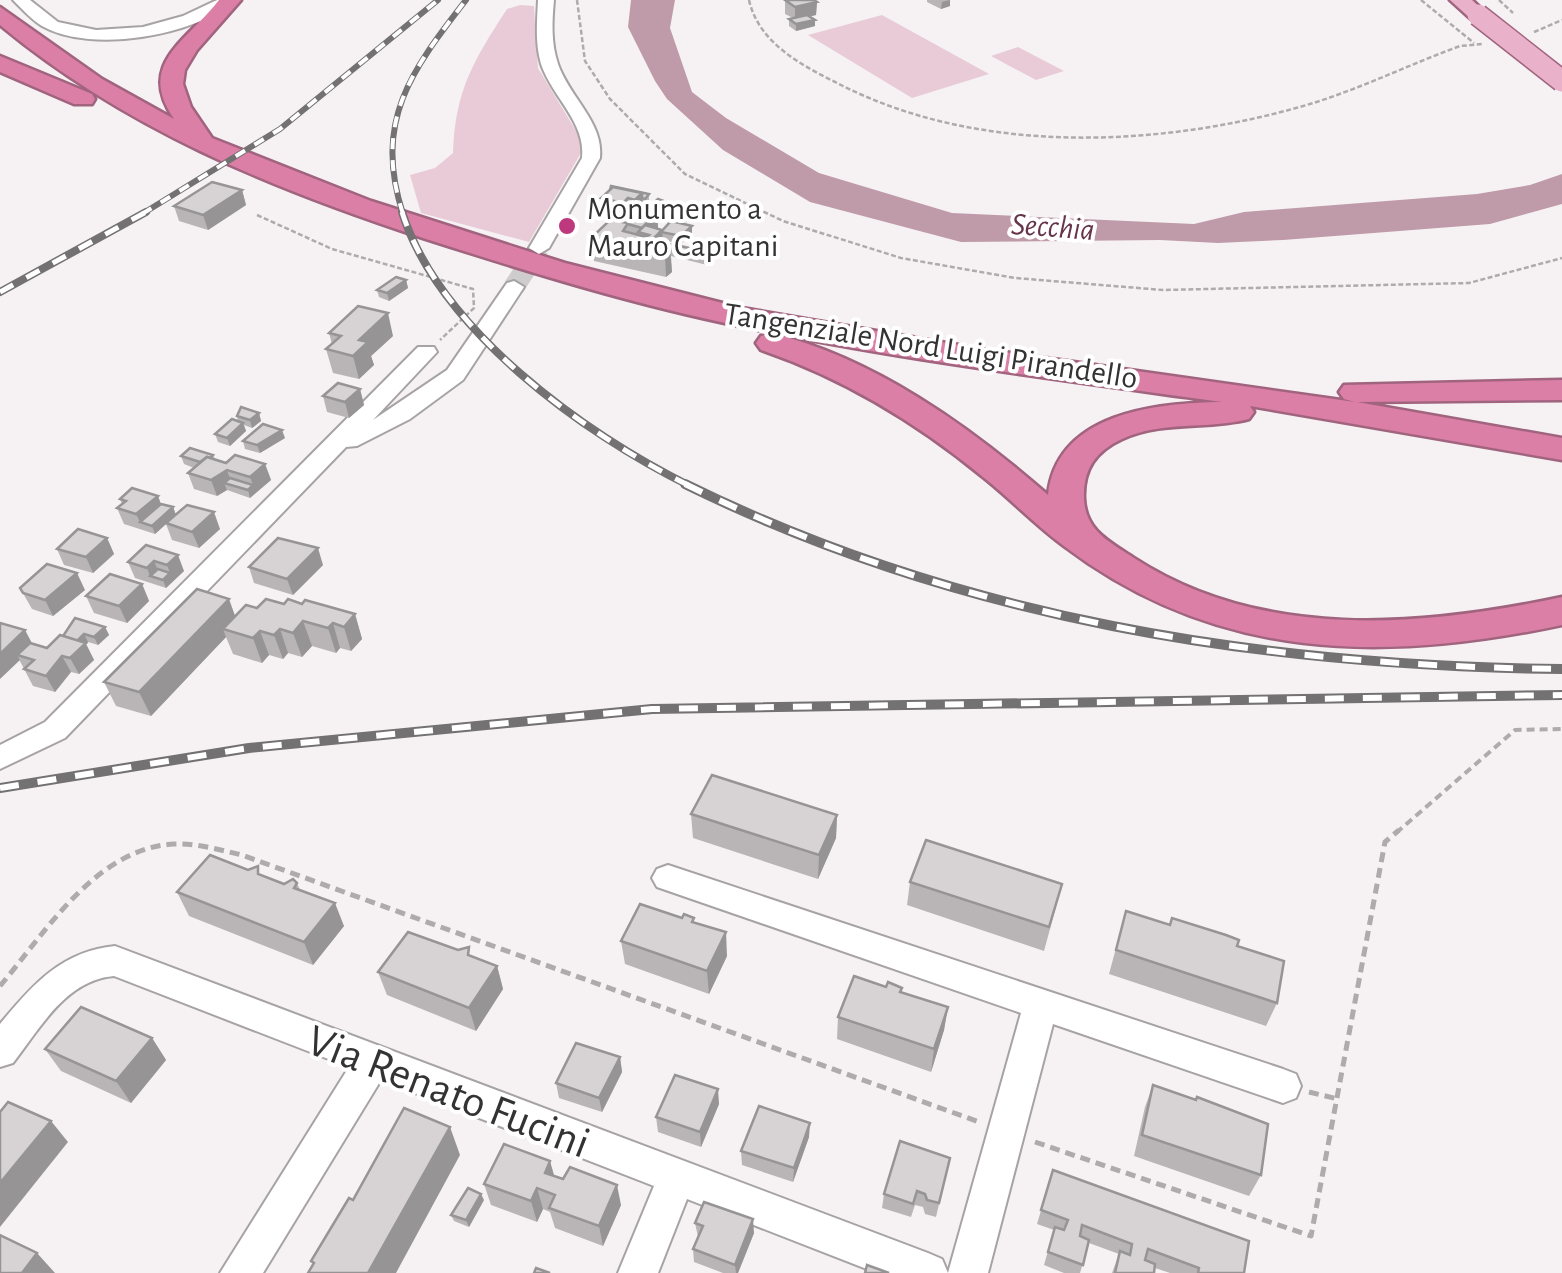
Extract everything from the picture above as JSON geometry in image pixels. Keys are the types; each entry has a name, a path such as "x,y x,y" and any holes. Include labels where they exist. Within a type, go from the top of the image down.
{"highway":[{"path":"202,142 174,99 170,81 180,57 229,0"},
{"path":"0,5 49,24"},
{"name":"Tangenziale Nord Luigi Pirandello","path":"0,14 64,64 202,142 364,209 549,270 785,327 1188,386 1489,440 1562,462"},
{"name":"Tangenziale Nord Luigi Pirandello","path":"0,35 89,102 186,156 397,240 720,327 990,376 1562,449"},
{"path":"0,63 89,102"},
{"path":"720,327 790,348 866,382 925,417 987,462 1078,539 1170,598 1243,622 1312,632 1406,636 1504,625 1562,611"},
{"path":"1188,386 1316,393 1562,390"},
{"path":"1078,539 1065,513 1062,486 1086,447 1113,428 1169,415 1273,412"}],"main road":[{"path":"1460,0 1562,81"}],"street":[{"path":"22,0 49,24 96,34 146,30 192,18 229,0"},
{"path":"538,248 590,158 593,140 550,66 544,34 546,0"},
{"path":"325,452 402,414 455,375 514,288"},
{"path":"0,758 56,730 426,352"},
{"path":"395,384 432,392"},
{"path":"668,878 1040,1007 1283,1086"},
{"name":"Via Renato Fucini","path":"0,1052 66,975 93,960 114,961 928,1273"},
{"path":"968,1273 1040,1007"},
{"path":"240,1273 372,1062"},
{"path":"638,1273 678,1177"}],"path":[{"path":"577,0 576,18 585,61 610,99 685,174 782,221 901,258 1015,278 1163,290 1470,282 1562,258"},
{"path":"749,0 753,18 768,37 855,96 916,118 1034,135 1166,130 1246,120 1306,105 1460,46 1490,44"},
{"path":"1532,33 1562,20"},
{"path":"256,215 332,248 473,289 474,308 426,352"},
{"path":"0,986 80,894 110,868 163,845 200,845 242,855 1008,1133 1311,1236 1385,842 1514,730 1562,729"}],"shaded area":[{"path":"534,6 538,68 581,139 581,153 529,242 421,213 410,175 435,168 453,153 458,111 468,76 507,9"},
{"path":"882,15 989,74 912,98 808,35"},
{"path":"1018,47 1064,71 1036,80 991,56"}],"water":[{"name":"Secchia","path":"631,0 675,0 670,28 692,92 726,118 819,173 952,213 1194,224 1244,212 1477,194 1530,185 1562,174 1562,204 1490,224 1283,240 961,242 810,202 723,150 667,99 655,81 628,27"}],"building":[{"path":"785,0 814,0 817,2 795,7"},
{"path":"807,15 815,20 796,24 789,19"},
{"path":"212,182 242,190 203,215 174,206"},
{"path":"613,187 642,193 623,203 601,198"},
{"path":"658,199 689,210 683,217 647,209"},
{"path":"631,207 657,213 642,228 617,221"},
{"path":"610,220 628,223 623,231 646,237 649,235 638,232 645,225 662,230 648,244 670,249 665,254 591,238"},
{"path":"671,221 692,226 681,236 661,232"},
{"path":"671,244 712,253 711,258 667,248"},
{"path":"396,277 406,280 387,293 377,290"},
{"path":"358,306 388,313 359,340 368,342 353,356 326,349 341,336 329,333"},
{"path":"338,383 360,389 345,402 323,396"},
{"path":"241,407 259,413 250,420 237,416"},
{"path":"232,419 243,423 227,438 215,434"},
{"path":"263,424 282,430 257,445 243,441"},
{"path":"190,448 213,455 200,462 181,456"},
{"path":"235,455 265,464 250,477 227,470 211,480 188,473 207,457 226,463"},
{"path":"230,478 253,485 248,490 224,483"},
{"path":"132,488 158,496 136,514 117,508"},
{"path":"161,504 173,507 152,526 140,522"},
{"path":"187,505 214,512 192,532 166,523"},
{"path":"78,529 107,538 86,557 57,549"},
{"path":"278,538 318,548 287,579 249,567"},
{"path":"146,545 178,555 167,565 154,561 147,568 128,562"},
{"path":"47,564 77,573 45,600 23,593 20,588"},
{"path":"158,569 170,573 163,580 150,576"},
{"path":"110,574 142,584 119,606 86,596"},
{"path":"197,589 229,599 139,692 104,682"},
{"path":"266,599 284,604 288,599 302,604 305,600 355,614 344,627 333,623 328,628 303,621 293,633 280,629 274,635 260,631 253,638 223,629 246,605 257,608"},
{"path":"75,618 105,627 94,637 84,634 77,641 63,636"},
{"path":"0,623 25,630 0,654"},
{"path":"60,635 86,643 70,658 62,656 46,676 24,669 34,660 17,655 30,643 47,648"},
{"path":"712,775 837,815 819,855 691,814"},
{"path":"926,840 1062,884 1049,927 910,882"},
{"path":"210,855 248,870 258,866 258,874 284,884 293,879 297,883 294,888 335,903 304,942 177,892"},
{"path":"640,904 682,918 684,914 694,918 692,922 726,932 707,971 621,941"},
{"path":"1126,911 1170,925 1172,918 1226,935 1239,940 1237,946 1284,961 1277,1003 1116,950"},
{"path":"408,932 458,950 469,947 468,955 497,966 469,1008 378,972"},
{"path":"854,976 886,987 888,982 902,988 900,992 948,1007 934,1049 838,1017"},
{"path":"81,1007 152,1038 116,1081 45,1049"},
{"path":"576,1043 620,1057 599,1098 556,1083"},
{"path":"675,1075 718,1089 700,1132 656,1117"},
{"path":"1153,1085 1268,1124 1261,1175 1142,1135"},
{"path":"8,1102 51,1121 0,1183 0,1112"},
{"path":"759,1106 810,1123 794,1168 741,1151"},
{"path":"404,1108 450,1127 368,1273 308,1273 314,1263 311,1261 349,1198 353,1200"},
{"path":"900,1141 950,1158 939,1203 927,1200 925,1194 917,1191 913,1204 884,1194"},
{"path":"504,1144 550,1161 545,1173 563,1179 570,1167 617,1185 599,1226 549,1208 555,1195 537,1188 531,1201 484,1184"},
{"path":"1053,1170 1249,1241 1244,1273 1198,1273 1199,1268 1148,1249 1145,1260 1155,1264 1154,1273 1115,1273 1120,1251 1130,1255 1132,1244 1082,1225 1080,1236 1089,1240 1083,1265 1048,1252 1055,1227 1064,1230 1068,1220 1041,1210"},
{"path":"468,1188 481,1194 466,1220 451,1215"},
{"path":"704,1202 753,1219 735,1265 693,1249 703,1226 695,1223"},
{"path":"0,1235 37,1253 22,1273 0,1273"},
{"path":"867,1265 889,1273 865,1273"}],"tunnel":[{"path":"514,287 539,248"}],"railway":[{"path":"142,214 280,129 438,0"},
{"path":"403,214 392,151 395,124 414,74 466,0"},
{"path":"0,292 146,212"},
{"path":"402,212 421,255 448,297 481,336 520,373 605,438 690,486"},
{"path":"685,484 789,531 895,569 1003,601 1113,626 1223,645 1335,658 1562,669"},
{"path":"0,788 249,748 652,709 1562,695"}],"place":[{"name":"Monumento a Mauro Capitani","path":"567,226"}]}
